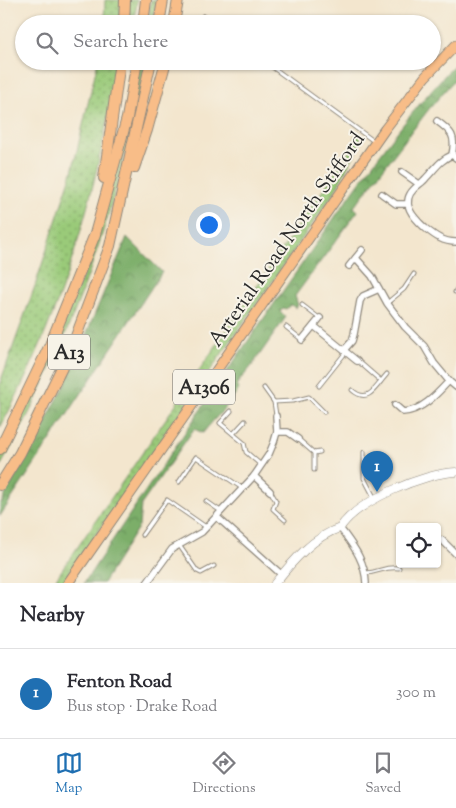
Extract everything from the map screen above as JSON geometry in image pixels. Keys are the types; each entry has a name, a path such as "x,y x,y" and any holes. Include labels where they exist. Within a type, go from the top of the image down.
{"highway":[{"path":"124,15 125,0"},
{"path":"144,15 146,0"},
{"path":"160,15 163,0"},
{"path":"176,15 178,0"},
{"name":"A13","path":"94,234 108,156 119,70"},
{"name":"A13","path":"0,449 50,345 94,234 127,118 135,70"},
{"name":"A13","path":"0,485 20,453 72,347 110,246 150,70"},
{"name":"A13","path":"119,211 147,130 164,70"}],"main road":[{"name":"Arterial Road North Stifford","path":"441,62 456,45"},
{"name":"Arterial Road North Stifford","path":"68,583 376,142 417,88 433,70"}],"street":[{"path":"438,120 454,136 454,156 440,162 426,179 412,190 408,204 409,211 414,218 435,236 449,242 456,242"},
{"path":"402,172 419,184"},
{"path":"382,194 396,204 408,204"},
{"path":"349,266 362,250"},
{"path":"356,258 372,276 387,303 405,327 427,349 434,363 456,387"},
{"path":"345,351 352,341 360,301 363,296 379,289"},
{"path":"302,340 320,318"},
{"path":"314,326 357,361"},
{"path":"395,405 403,412 411,411 434,397 449,381"},
{"path":"148,583 166,556 179,545 207,528 254,476 269,454 277,432 276,416"},
{"path":"277,432 288,432 298,438"},
{"path":"276,583 311,545 340,528 352,515 375,500 420,479 456,472"},
{"path":"254,476 270,491"},
{"path":"216,518 282,575"},
{"path":"340,528 361,559 366,573 366,583"},
{"path":"442,540 456,554"},
{"path":"450,548 456,543"}],"lane":[{"path":"276,70 376,142"},
{"path":"387,303 404,289 414,274"},
{"path":"302,305 320,318"},
{"path":"286,327 302,340"},
{"path":"319,386 345,351"},
{"path":"357,361 381,381"},
{"path":"352,390 357,395 371,394 387,374"},
{"path":"264,388 274,402 276,416"},
{"path":"274,402 293,401 308,397 324,412"},
{"path":"232,411 220,423 244,443 246,452 262,465"},
{"path":"233,434 245,421"},
{"path":"298,438 314,453 314,470"},
{"path":"314,453 320,452"},
{"path":"364,452 364,478 375,500"},
{"path":"179,482 196,457 243,488"},
{"path":"270,491 276,501 273,509 285,520"},
{"path":"142,535 167,500 207,528"},
{"path":"206,501 222,512"},
{"path":"179,545 201,573 214,566"},
{"path":"366,573 388,566 396,567"}],"green space":[{"path":"105,0 121,0 120,15 104,15"},
{"path":"129,0 137,0 135,15 128,15"},
{"path":"151,0 156,0 154,15 149,15"},
{"path":"456,63 456,78 429,109 354,207 358,211 295,296 298,305 296,308 291,305 280,311 286,317 236,385 239,389 235,395 203,433 194,429 141,505 139,526 103,583 84,583 165,461 358,184 415,110"},
{"path":"96,70 116,70 100,157 75,250 42,340 0,428 0,383 35,286 72,172"},
{"path":"139,70 144,70 122,167 90,270 71,321 49,371 0,467 0,458 49,360 84,273"},
{"path":"359,131 361,142 334,193 62,583 53,583 356,142 354,137"},
{"path":"127,237 162,272 0,516 0,505 65,385"}],"place":[{"name":"Fenton Road","path":"377,492"}]}
